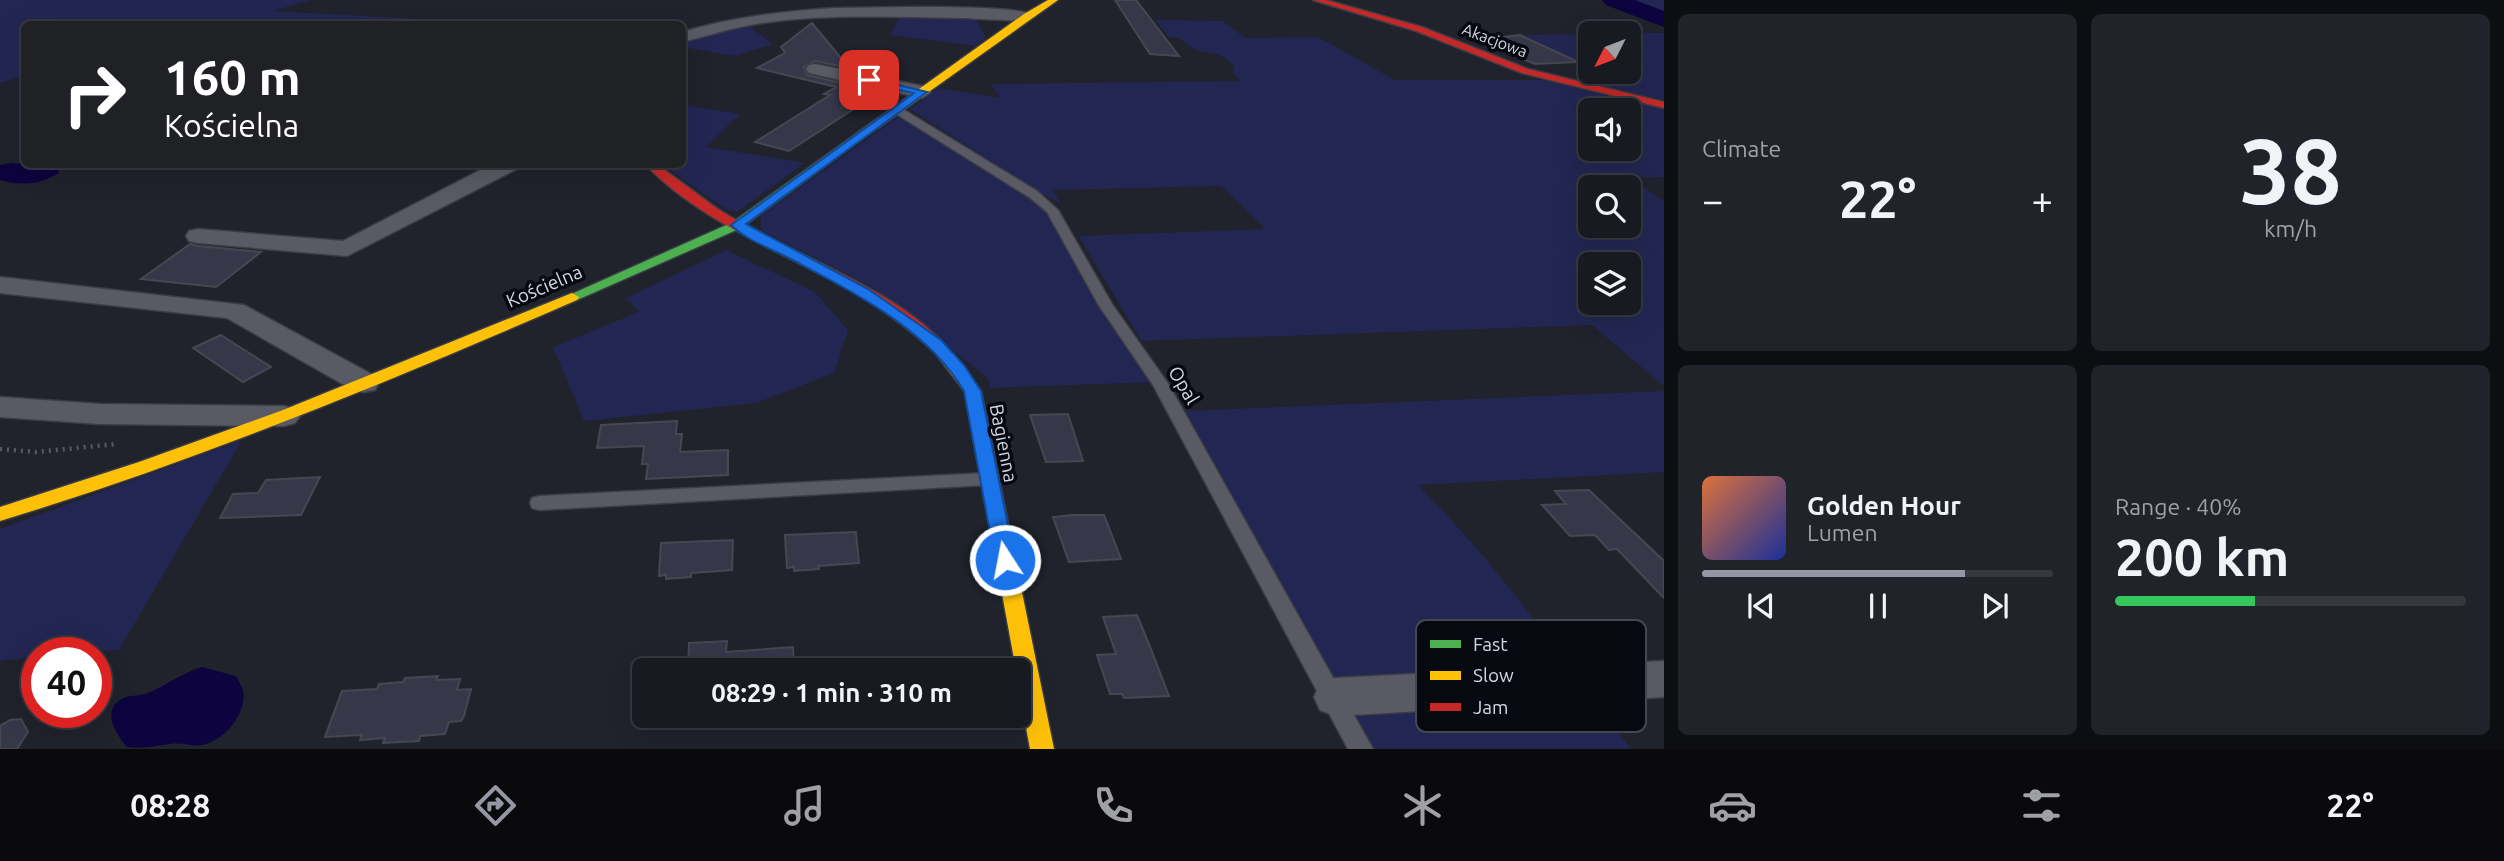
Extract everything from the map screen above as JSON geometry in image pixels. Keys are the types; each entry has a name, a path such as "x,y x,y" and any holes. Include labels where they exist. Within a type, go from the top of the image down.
{"street":[{"name":"Kościelna","path":"0,514 111,480 284,415 531,314 737,225 1027,16 1054,0"},
{"name":"Akacjowa","path":"1317,0 1419,29 1512,67 1664,105"},
{"path":"686,36 734,24 781,17 992,7 1027,16"},
{"path":"815,69 922,92"},
{"path":"198,236 347,249 501,168"},
{"name":"Bagienna","path":"655,168 689,198 863,292 935,343 958,368 972,391 1042,749"},
{"path":"0,285 234,311 364,383"},
{"path":"0,407 100,414 284,415"},
{"path":"1646,680 1664,679"},
{"path":"1335,697 1416,693"}],"lane":[{"name":"Opal","path":"897,110 1033,194 1052,210 1105,304 1161,385 1335,697 1361,749"},
{"path":"539,503 990,479"}],"shaded area":[{"path":"0,0 311,0 273,11 459,21 21,21 21,77 0,83"},
{"path":"1604,0 1664,0 1664,23"},
{"path":"900,16 974,16 986,38 975,46 890,35"},
{"path":"1156,20 1223,21 1245,38 1318,37 1395,80 1544,80 1618,98 1578,98 1578,161 1641,161 1641,103 1664,109 1664,177 1578,175 1578,238 1641,238 1641,185 1664,201 1664,386 1592,325 1141,341 1079,236 1266,229 1221,186 1053,190 1060,203 1040,193 910,109 938,88 1001,98 991,84 1240,81 1233,73 1235,67 1222,57 1199,51 1168,37"},
{"path":"748,25 773,44 734,56 686,48 686,41"},
{"path":"1642,33 1664,33 1664,100 1596,84 1642,84"},
{"path":"1578,34 1578,62 1524,35"},
{"path":"686,105 740,114 706,147 805,163 737,212 727,210 667,168 686,168"},
{"path":"898,117 1027,194 1045,212 1154,382 990,388 988,378 874,288 761,230 761,216"},
{"path":"11,163 21,164 21,168 57,168 59,173 44,180 16,183 0,180 0,165"},
{"path":"726,250 815,292 848,330 834,373 756,403 584,421 553,347 639,312 626,298"},
{"path":"1664,391 1664,472 1418,485 1475,547 1534,620 1416,620 1416,732 1618,732 1631,749 1372,749 1183,411"},
{"path":"242,440 119,650 112,650 112,637 21,637 21,659 0,661 0,529"},
{"path":"202,667 236,676 242,687 243,700 233,725 219,738 203,745 127,747 114,727 113,707 126,697 148,693"}],"building":[{"path":"1115,0 1136,0 1179,56 1150,54"},
{"path":"812,23 849,68 815,61 804,67 807,75 876,91 877,94 872,97 880,106 863,103 789,151 755,142 830,95 824,94 836,87 757,68 785,53 781,47"},
{"path":"1520,35 1578,62 1535,64 1476,40"},
{"path":"190,244 261,252 216,287 141,279"},
{"path":"221,335 271,367 243,382 193,348"},
{"path":"1068,414 1083,461 1046,462 1030,415"},
{"path":"677,421 676,434 682,434 680,452 728,450 728,475 646,479 648,464 642,464 644,446 597,448 601,425"},
{"path":"320,477 301,515 220,518 233,494 258,493 266,480"},
{"path":"1589,490 1664,561 1664,598 1617,549 1609,550 1595,535 1570,536 1542,505 1566,504 1555,491"},
{"path":"1104,515 1121,559 1069,562 1053,517"},
{"path":"856,532 859,563 794,571 794,567 787,568 785,535"},
{"path":"733,540 732,570 691,573 691,577 666,579 666,575 659,576 661,543"},
{"path":"1137,615 1169,696 1124,698 1122,694 1110,694 1097,655 1116,654 1103,617"},
{"path":"727,641 726,652 793,647 793,658 688,658 689,643"},
{"path":"438,676 436,680 460,679 457,690 471,689 464,716 461,721 449,722 445,734 420,736 419,741 383,743 385,738 360,740 362,735 325,737 342,691 377,689 379,684 403,682 405,678"},
{"path":"21,719 21,728 26,728 28,732 17,749 0,749 0,726 10,720"}],"waterway":[{"path":"1614,0 1664,20"}],"traffic: fast":[{"path":"572,297 737,225 874,126"}],"traffic: slow":[{"path":"874,126 1027,16 1054,0"},
{"path":"0,514 145,466 289,413 572,297"},
{"path":"941,350 973,391 1042,749"}],"traffic: jam":[{"path":"1317,0 1419,29 1525,71 1664,105"},
{"path":"655,168 688,195 730,222 864,292 906,319 941,350"}],"route":[{"path":"869,80 922,92 737,225 863,292 935,343 958,368 972,391 1005,560"}]}
